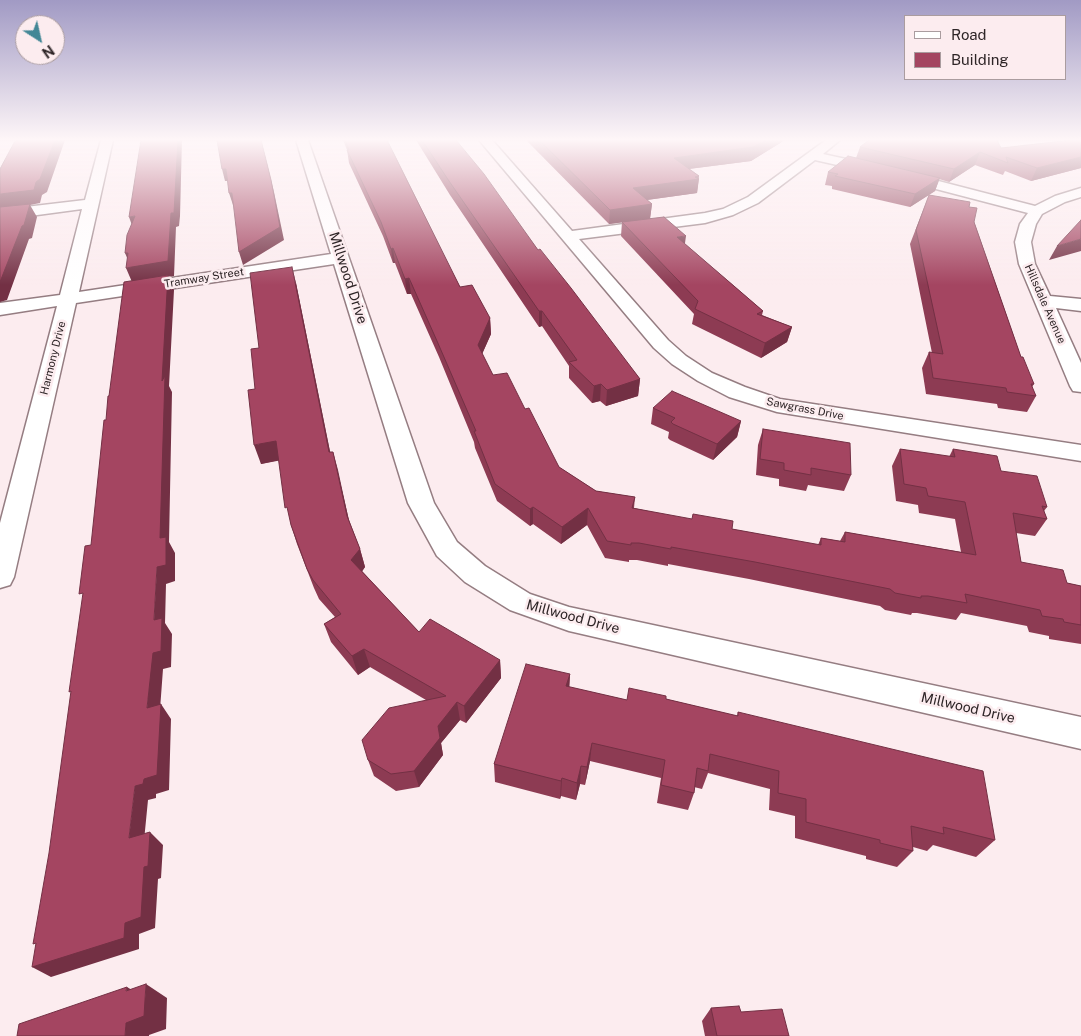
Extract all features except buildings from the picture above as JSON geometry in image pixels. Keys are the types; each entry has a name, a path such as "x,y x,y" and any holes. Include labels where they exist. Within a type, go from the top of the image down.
{"street":[{"name":"Harmony Drive","path":"0,576 8,514 68,299 95,188"},
{"name":"Millwood Drive","path":"318,188 421,503 447,549 475,574 520,602 569,618 1081,733"},
{"name":"Sawgrass Drive","path":"527,188 670,352 705,377 737,392 777,405 1081,453"},
{"path":"568,236 705,218 728,212 753,200 769,188"},
{"path":"951,188 1037,211 1060,199 1081,192"},
{"path":"0,214 91,204"},
{"name":"Hillsdale Avenue","path":"1037,211 1024,233 1024,253 1081,386"},
{"name":"Tramway Street","path":"0,309 341,258"},
{"path":"1043,301 1081,305"}]}
